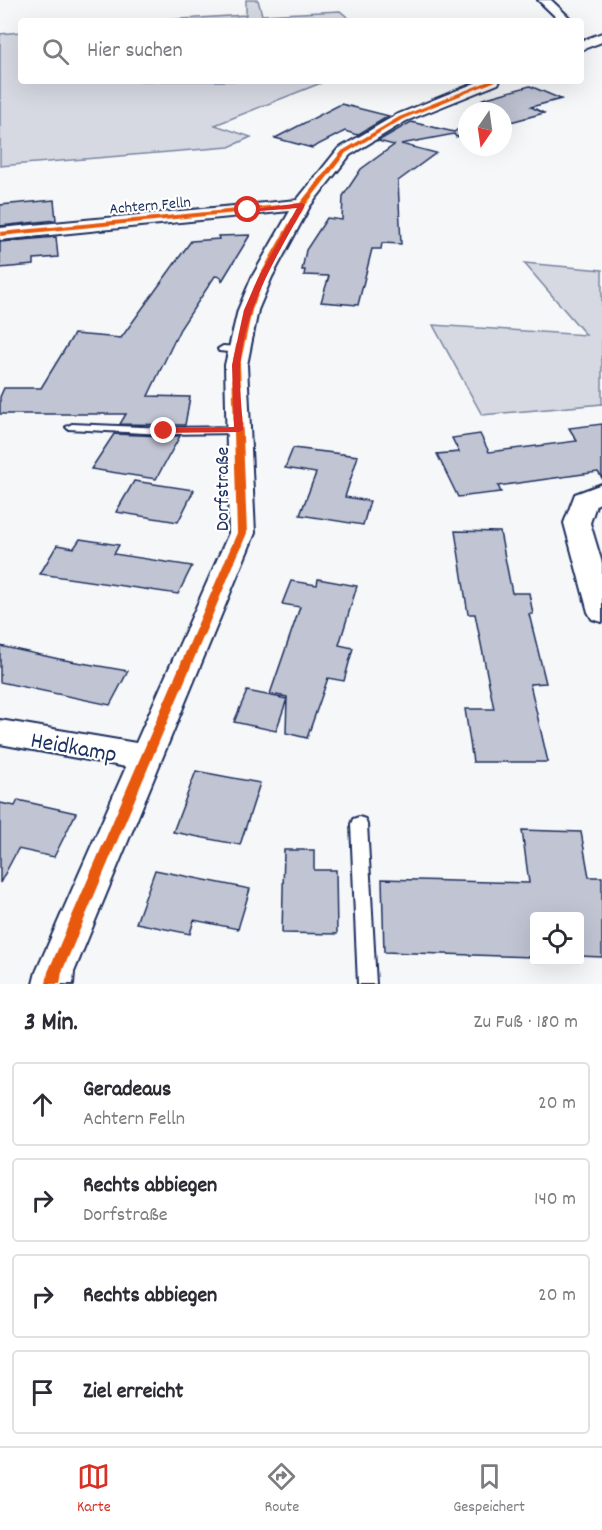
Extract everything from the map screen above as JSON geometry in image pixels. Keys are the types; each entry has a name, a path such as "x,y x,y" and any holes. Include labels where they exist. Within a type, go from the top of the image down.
{"street":[{"path":"544,0 564,18"},
{"path":"584,29 602,31"},
{"name":"Dorfstraße","path":"54,984 55,972 242,533 239,430 230,350 262,278 302,205 344,152 401,118 486,84"},
{"name":"Achtern Felln","path":"0,234 302,205"},
{"path":"602,492 584,500 577,523 602,612"},
{"name":"Heidkamp","path":"0,732 148,758"}],"lane":[{"path":"72,427 164,431 239,430"},
{"path":"359,824 367,984"}],"shaded area":[{"path":"246,0 258,0 262,15 340,11 348,18 198,18 246,15"},
{"path":"18,32 18,84 318,84 215,125 251,137 229,147 0,166 0,34"},
{"path":"524,263 602,270 602,404 482,415 433,325 586,335"}],"building":[{"path":"530,86 561,99 531,107 544,113 512,122 512,102 490,102 483,99"},
{"path":"341,104 389,116 357,135 345,131 312,148 275,138"},
{"path":"411,122 454,132 458,129 458,136 456,137 454,134 401,144 436,153 398,181 401,244 382,243 381,249 372,249 358,305 321,302 329,276 304,275 305,270 302,270 306,250 327,218 342,220 343,196 361,169 394,145 378,141"},
{"path":"54,200 56,220 0,226 0,205"},
{"path":"250,235 222,281 221,277 215,276 180,329 148,396 190,397 185,425 120,424 126,414 0,414 0,397 4,388 41,388 74,334 121,338 191,241 219,239 218,236"},
{"path":"56,237 58,257 34,259 34,265 0,268 0,242"},
{"path":"602,424 602,478 598,472 498,486 501,492 458,497 437,454 459,452 452,438 480,434 489,452 577,441 569,428"},
{"path":"114,434 180,436 156,479 91,469"},
{"path":"293,448 358,456 345,497 370,501 363,525 300,515 316,473 285,468"},
{"path":"134,481 194,490 178,522 116,512"},
{"path":"455,531 500,532 512,593 529,593 533,614 529,614 546,683 530,684 548,762 473,762 465,709 494,709 475,614 468,614"},
{"path":"80,539 119,545 114,554 192,566 178,594 40,574 57,545 74,548"},
{"path":"318,579 357,586 339,645 353,648 344,681 328,678 307,738 286,733 287,697 270,694 300,607 282,604 291,581 317,585"},
{"path":"0,646 128,671 110,705 0,682"},
{"path":"247,691 287,699 276,731 234,722"},
{"path":"196,771 260,783 240,845 173,832"},
{"path":"18,800 76,813 54,857 18,849 0,883 0,803 15,806"},
{"path":"522,830 581,832 589,877 602,877 602,957 584,956 584,912 530,912 530,957 384,952 382,879 529,883"},
{"path":"284,850 314,850 314,870 336,870 337,934 282,933"},
{"path":"155,870 250,889 238,929 194,920 190,934 136,923"}],"cycle path":[{"path":"53,984 55,972 242,533 236,365 248,310 262,277 302,205 344,152 401,118 486,84"},
{"path":"0,234 302,205"}],"route":[{"path":"164,431 239,430 236,365 248,310 262,278 302,205 248,210"}]}
